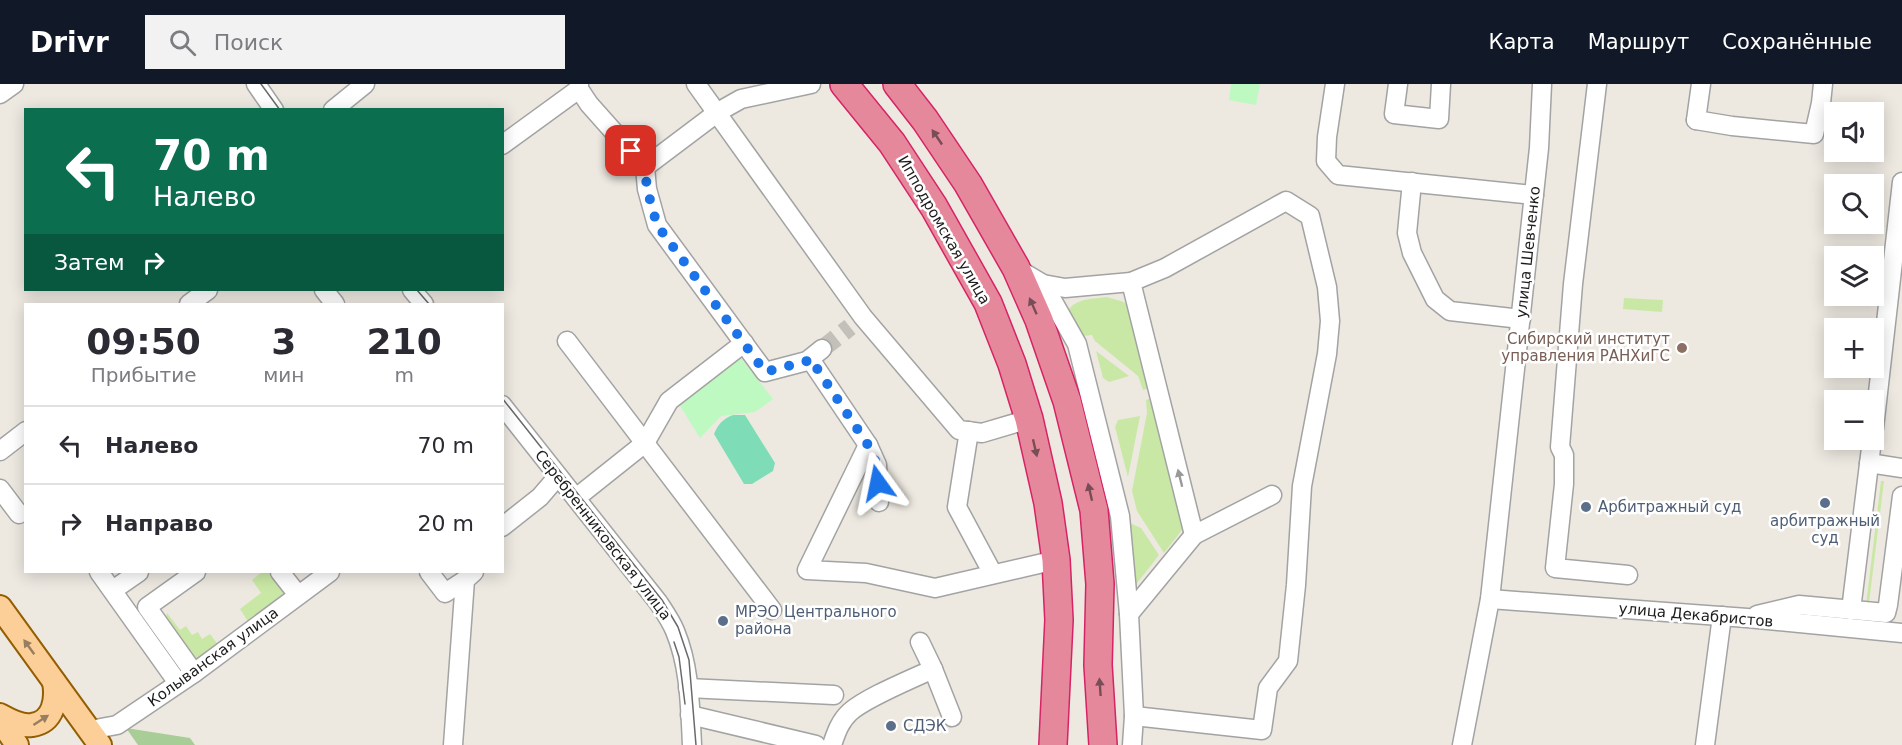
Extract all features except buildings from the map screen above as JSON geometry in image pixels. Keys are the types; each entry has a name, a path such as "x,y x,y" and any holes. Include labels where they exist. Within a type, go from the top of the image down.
{"highway":[{"name":"Ипподромская улица","path":"843,84 892,143 934,207 988,303 1012,364 1029,419 1048,503 1056,560 1059,620 1053,743"},
{"path":"897,84 925,120 968,184 1016,268 1051,352 1070,411 1094,510 1100,584 1098,665 1101,737"},
{"path":"1012,364 1051,352"}],"main road":[{"path":"0,608 95,738"},
{"path":"0,715 16,723 33,725 47,717 55,706 54,682"},
{"path":"0,720 17,745"}],"street":[{"path":"256,84 273,108"},
{"path":"335,108 365,84"},
{"path":"696,84 718,112 857,322 959,430 982,433 1029,419"},
{"path":"645,167 718,112 741,99 810,84"},
{"path":"1335,84 1326,161 1338,175 1534,195"},
{"path":"1398,84 1394,114 1439,119 1442,84"},
{"name":"улица Шевченко","path":"1462,745 1490,599 1539,147 1542,84"},
{"path":"1597,84 1572,295 1560,447 1564,455 1564,484 1555,568 1628,574"},
{"path":"1701,87 1696,120 1814,134 1821,103 1822,84"},
{"path":"504,143 579,86 589,104 645,167 647,189 657,225 765,372 807,361 816,354 877,465 879,502"},
{"path":"1412,182 1407,234 1412,253 1435,299 1450,311 1521,320"},
{"path":"1878,390 1902,182"},
{"path":"1016,268 1043,284 1065,288 1131,282 1165,268 1286,201 1310,216 1327,287 1330,321 1328,354 1302,486 1296,585 1288,661 1268,688 1262,730 1242,736 1134,716"},
{"path":"1131,282 1194,535"},
{"path":"1043,284 1077,344 1120,516 1129,614 1134,716 1132,745"},
{"path":"190,303 207,291"},
{"path":"325,291 334,303"},
{"path":"413,291 423,303"},
{"path":"567,340 772,610"},
{"path":"576,498 645,443 669,401 744,343"},
{"name":"Серебренниковская улица","path":"508,425 558,476 576,498 658,602 674,628 684,659 692,745"},
{"path":"969,431 957,507 993,574"},
{"path":"0,451 24,433"},
{"path":"868,445 807,570 866,573 935,588 1056,560"},
{"path":"1851,610 1871,450"},
{"path":"1869,463 1902,468"},
{"path":"504,525 540,497 558,476"},
{"path":"0,489 19,514"},
{"path":"1129,614 1194,535 1272,495"},
{"path":"1747,618 1800,605 1882,614 1888,610 1902,496"},
{"path":"100,573 178,682"},
{"path":"113,590 138,573"},
{"path":"194,673 147,608 195,573"},
{"path":"281,573 298,595"},
{"name":"Колыванская улица","path":"95,738 194,673 329,573"},
{"path":"430,573 445,593 470,576"},
{"path":"453,745 470,576"},
{"name":"улица Декабристов","path":"1490,599 1717,613 1902,633"},
{"path":"1705,745 1717,613"},
{"path":"920,642 952,717"},
{"path":"832,745 838,727 849,712 933,669"},
{"path":"688,688 834,695"},
{"path":"690,715 816,745"}],"green space":[{"path":"1231,84 1260,84 1256,105 1229,100"},
{"path":"1107,297 1124,302 1132,311 1151,388 1143,390 1138,376 1095,341 1092,335 1076,337 1067,312 1070,307 1084,300"},
{"path":"1624,298 1663,300 1662,312 1623,309"},
{"path":"1096,351 1129,376 1109,382 1103,378"},
{"path":"740,357 773,399 755,412 721,416 700,438 677,401"},
{"path":"1152,398 1183,516 1182,530 1164,553 1137,511 1132,491 1147,413 1146,400"},
{"path":"733,415 745,415 775,463 773,471 752,484 744,484 714,434 721,422"},
{"path":"1140,416 1128,477 1115,427 1118,420"},
{"path":"1881,481 1884,481 1869,603 1866,605"},
{"path":"1130,523 1141,528 1159,555 1134,587 1127,526"},
{"path":"261,573 273,573 289,593 249,623 240,609 261,593 252,580"},
{"path":"167,613 180,630 186,626 192,635 198,632 202,639 210,634 219,646 200,661 194,659 165,620"},
{"path":"126,728 190,738 195,745 138,745"}],"tunnel":[{"path":"822,349 850,327"}],"tram line":[{"path":"261,84 279,108"},
{"path":"418,291 428,303"},
{"path":"504,401 662,600 678,627 689,660 696,745"},
{"path":"674,642 679,657 685,704"}],"place":[{"name":"Сибирский институт управления РАНХиГС","path":"1682,348"},
{"name":"арбитражный суд","path":"1825,503"},
{"name":"Арбитражный суд","path":"1586,507"},
{"name":"МРЭО Центрального района","path":"723,621"},
{"name":"СДЭК","path":"891,726"}],"route":[{"path":"631,151 645,167 647,189 657,225 765,372 807,361 810,358 868,445 877,465 878,483"}]}
